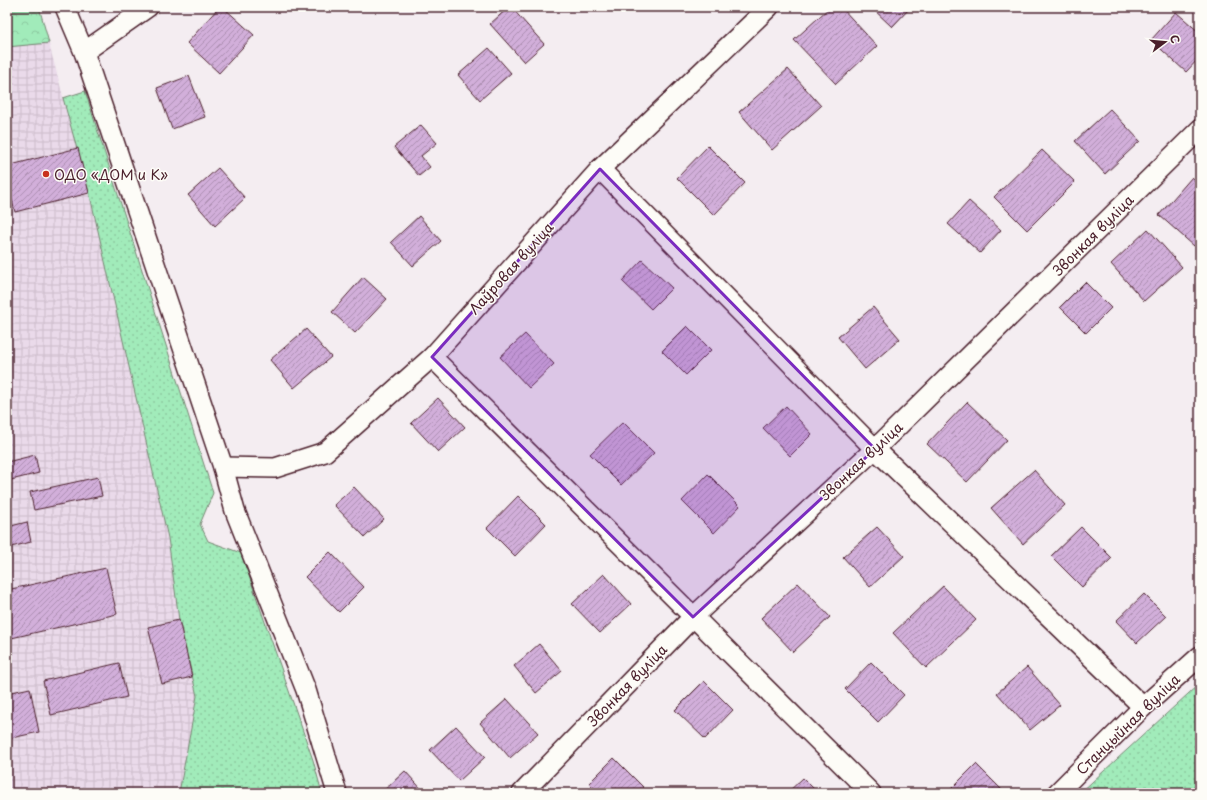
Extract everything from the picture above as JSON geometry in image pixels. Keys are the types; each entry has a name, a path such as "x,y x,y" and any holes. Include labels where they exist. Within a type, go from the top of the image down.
{"street":[{"path":"65,7 84,52 223,467 235,511 306,690 337,793"},
{"path":"84,52 148,7"},
{"name":"Лаўровая вуліца","path":"223,467 275,468 325,452 432,357 600,169 769,7"},
{"name":"Звонкая вуліца","path":"522,793 694,617 875,449 1200,129"},
{"path":"600,169 875,449 1143,707"},
{"path":"432,357 871,793"},
{"name":"Станцыйная вуліца","path":"1056,793 1143,707 1200,656"}],"highlighted area":[{"path":"600,169 875,449 693,617 432,357"}],"shaded area":[{"path":"7,7 39,7 91,200 168,538 179,620 197,696 179,793 7,793"}],"green space":[{"path":"7,7 39,7 49,43 7,47"},
{"path":"85,91 213,493 200,524 208,541 241,553 313,760 322,793 179,793 197,696 179,620 168,538 91,200 63,98"},
{"path":"1200,683 1200,793 1080,793"}],"building":[{"path":"219,7 223,7 254,35 219,73 187,43"},
{"path":"274,7 283,7 278,11"},
{"path":"509,7 511,7 544,44 524,62 490,24"},
{"path":"830,7 841,7 877,46 836,84 794,40"},
{"path":"871,7 911,7 892,27"},
{"path":"1176,12 1200,33 1200,57 1186,72 1151,40"},
{"path":"489,48 511,73 480,100 458,75"},
{"path":"788,69 821,106 772,150 739,112"},
{"path":"189,76 205,117 172,129 157,88"},
{"path":"1110,109 1140,141 1105,174 1075,141"},
{"path":"421,125 437,143 421,156 430,167 419,176 394,147"},
{"path":"708,146 745,183 714,215 677,178"},
{"name":"ОДО «ДОМ и К»","path":"78,148 89,193 15,212 7,181 7,166"},
{"path":"1042,150 1075,182 1027,230 994,197"},
{"path":"218,168 245,198 215,226 188,195"},
{"path":"1192,177 1200,184 1200,240 1194,246 1159,215"},
{"path":"969,201 1001,230 980,253 948,224"},
{"path":"419,216 441,241 413,266 391,242"},
{"path":"1148,229 1182,267 1144,301 1111,264"},
{"path":"642,260 672,288 651,309 622,281"},
{"path":"363,277 387,299 355,333 332,312"},
{"path":"1085,282 1111,308 1086,333 1060,307"},
{"path":"873,307 900,339 865,369 838,337"},
{"path":"687,326 711,350 686,375 662,351"},
{"path":"306,329 331,357 294,388 270,360"},
{"path":"525,334 554,364 529,388 500,357"},
{"path":"438,398 465,427 438,452 411,423"},
{"path":"967,402 1007,440 967,482 927,444"},
{"path":"786,406 812,434 790,456 763,428"},
{"path":"623,422 654,453 621,485 590,454"},
{"path":"35,455 39,473 7,481 7,462"},
{"path":"1034,470 1065,505 1023,544 991,508"},
{"path":"708,474 740,506 714,533 682,501"},
{"path":"98,477 102,496 34,510 30,492"},
{"path":"354,487 384,519 365,537 334,505"},
{"path":"518,496 546,524 515,556 487,528"},
{"path":"27,522 31,542 7,548 7,527"},
{"path":"877,527 904,556 870,587 843,557"},
{"path":"1081,527 1112,558 1082,587 1051,556"},
{"path":"330,552 364,587 339,612 305,577"},
{"path":"106,568 117,614 7,639 7,590"},
{"path":"604,574 631,604 600,633 572,604"},
{"path":"798,583 830,617 793,652 761,618"},
{"path":"943,586 976,620 926,668 893,633"},
{"path":"1144,594 1166,616 1137,643 1116,621"},
{"path":"179,620 192,677 162,684 148,627"},
{"path":"539,644 562,671 536,693 514,666"},
{"path":"871,662 904,695 878,722 845,689"},
{"path":"119,663 127,697 51,715 43,681"},
{"path":"1027,667 1060,705 1030,730 997,693"},
{"path":"704,681 733,710 705,739 675,710"},
{"path":"30,688 39,732 7,739 7,693"},
{"path":"507,699 538,733 510,758 480,723"},
{"path":"456,726 485,757 459,781 430,750"},
{"path":"614,758 643,787 637,793 599,793 589,783"},
{"path":"976,764 1005,793 947,793"},
{"path":"405,771 425,793 381,793"},
{"path":"803,778 818,793 787,793"}],"place":[{"name":"ОДО «ДОМ и К»","path":"46,174"}]}
